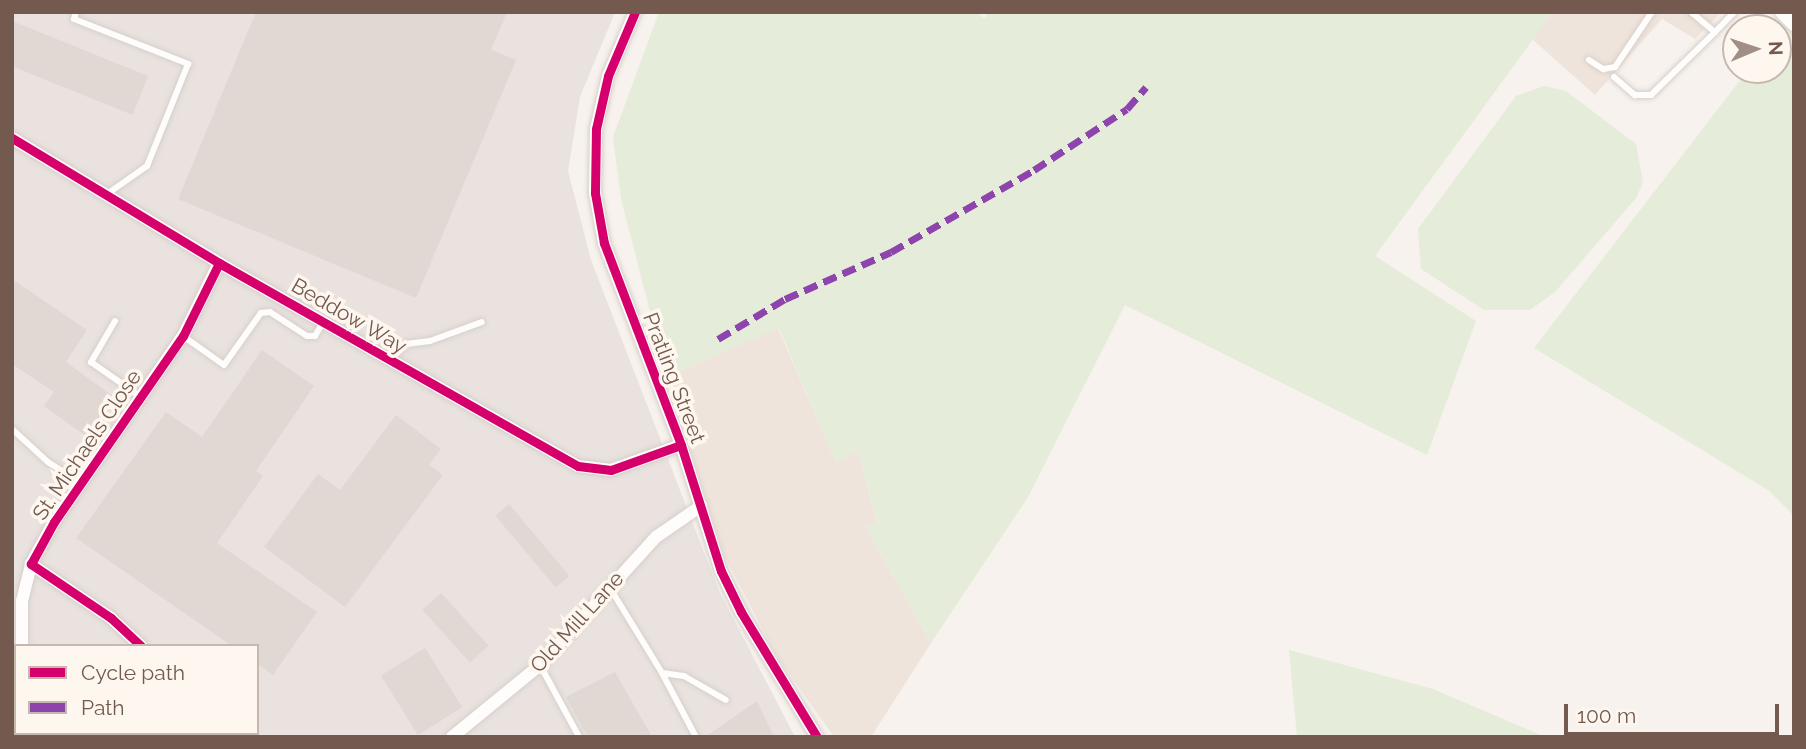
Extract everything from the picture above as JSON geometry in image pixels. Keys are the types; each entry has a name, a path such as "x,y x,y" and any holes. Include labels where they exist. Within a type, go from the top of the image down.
{"street":[{"name":"Pratling Street","path":"635,12 601,101 593,162 595,193 611,265 681,445 721,571 741,612 817,737"},
{"path":"1782,12 1794,24"},
{"name":"Beddow Way","path":"12,138 219,263 578,466 611,470 681,445"},
{"name":"St. Michaels Close","path":"22,644 22,601 31,564 80,483 183,336 219,263"},
{"name":"Old Mill Lane","path":"453,737 540,665 656,537 701,506"},
{"path":"31,564 111,618 139,644"}],"lane":[{"path":"76,12 74,19 188,64 147,166 105,195"},
{"path":"1589,60 1603,69 1615,68 1652,12"},
{"path":"1691,12 1715,32"},
{"path":"1614,77 1635,95 1651,95 1734,12"},
{"path":"183,336 224,365 261,313 270,312 307,335 315,335 323,322"},
{"path":"115,321 91,362 141,397"},
{"path":"390,360 406,344 430,341 482,322"},
{"path":"12,429 48,462 80,483"},
{"path":"610,588 662,673 696,737"},
{"path":"540,665 578,735"},
{"path":"662,673 684,676 726,700"}],"shaded area":[{"path":"12,12 615,12 580,97 568,171 591,260 719,591 795,737 12,737"},
{"path":"1553,12 1722,12 1695,39 1662,19 1595,95 1532,39"},
{"path":"778,328 836,462 858,451 877,523 865,526 931,643 871,737 834,737 776,655 724,555 667,377"}],"green space":[{"path":"659,12 976,12 985,19 987,12 1553,12 1375,256 1476,321 1427,455 1125,305 1028,497 931,643 865,526 877,522 858,451 836,463 779,328 667,377 621,199 613,137"},
{"path":"1792,32 1794,516 1768,490 1534,348 1737,84 1792,84"},
{"path":"1544,86 1566,91 1636,144 1643,182 1636,198 1555,292 1530,310 1484,310 1421,269 1418,229 1516,96"},
{"path":"1289,650 1433,689 1545,737 1297,737"}],"building":[{"path":"256,12 507,12 491,50 516,60 416,298 178,199"},
{"path":"12,21 148,76 133,115 12,66"},
{"path":"12,279 87,330 66,362 114,397 86,436 44,406 54,392 12,364"},
{"path":"262,350 314,386 256,471 263,476 217,543 317,612 273,675 259,665 259,644 229,644 76,538 166,412 202,437"},
{"path":"396,415 441,449 429,465 443,475 345,607 264,547 318,474 340,490"},
{"path":"509,504 569,576 556,588 495,516"},
{"path":"441,593 489,646 470,662 422,610"},
{"path":"425,648 462,707 418,735 381,676"},
{"path":"615,672 652,737 588,737 566,697"},
{"path":"757,701 774,737 705,737"}],"marked path":[{"path":"718,339 785,299 891,252 1034,170 1127,109 1146,87"}],"cycle path":[{"path":"635,12 608,76 596,129 595,193 604,243 681,445 721,571 741,612 817,737"},
{"path":"12,138 219,263 578,466 611,470 681,445"},
{"path":"139,644 111,618 31,564 54,522 183,336 219,263"}]}
